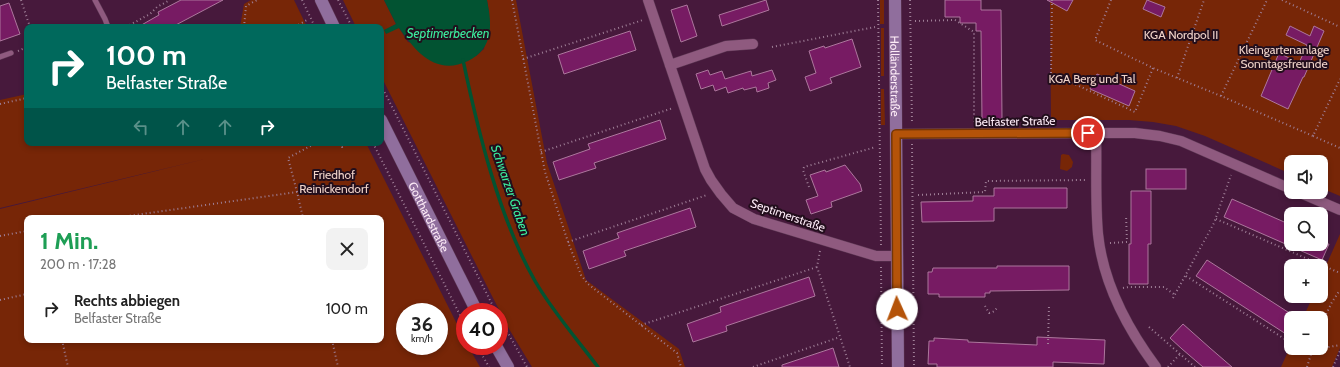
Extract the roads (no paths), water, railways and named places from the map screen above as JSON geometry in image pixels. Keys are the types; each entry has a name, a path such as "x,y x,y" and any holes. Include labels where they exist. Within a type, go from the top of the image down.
{"street":[{"path":"321,0 333,24"},
{"name":"Septimerstraße","path":"648,0 705,169 721,194 734,208 754,219 840,246 876,256 896,256"},
{"name":"Holländerstraße","path":"895,0 898,367"},
{"path":"670,65 726,46 753,44"},
{"name":"Gotthardstraße","path":"384,126 472,303"},
{"path":"1096,133 1098,233 1103,261 1120,311 1133,335 1156,367"},
{"name":"Belfaster Straße","path":"896,134 1135,133 1160,136 1182,141 1284,186"},
{"path":"1314,199 1340,210"},
{"path":"501,355 508,367"}],"lane":[{"path":"94,0 107,24"},
{"path":"0,57 11,53"}],"water":[{"name":"Septimerbecken","path":"384,0 487,0 490,27 487,43 483,50 468,61 457,65 446,66 437,63 420,53 399,28 386,34 384,30 396,24"}],"waterway":[{"name":"Schwarzer Graben","path":"463,60 491,174 500,202 522,256 549,304 598,367"}],"park label":[{"name":"KGA Nordpol II","path":"1181,34"},
{"name":"Kleingartenanlage Sonntagsfreunde","path":"1284,56"},
{"name":"KGA Berg und Tal","path":"1092,78"},
{"name":"Friedhof Reinickendorf","path":"334,181"}]}
